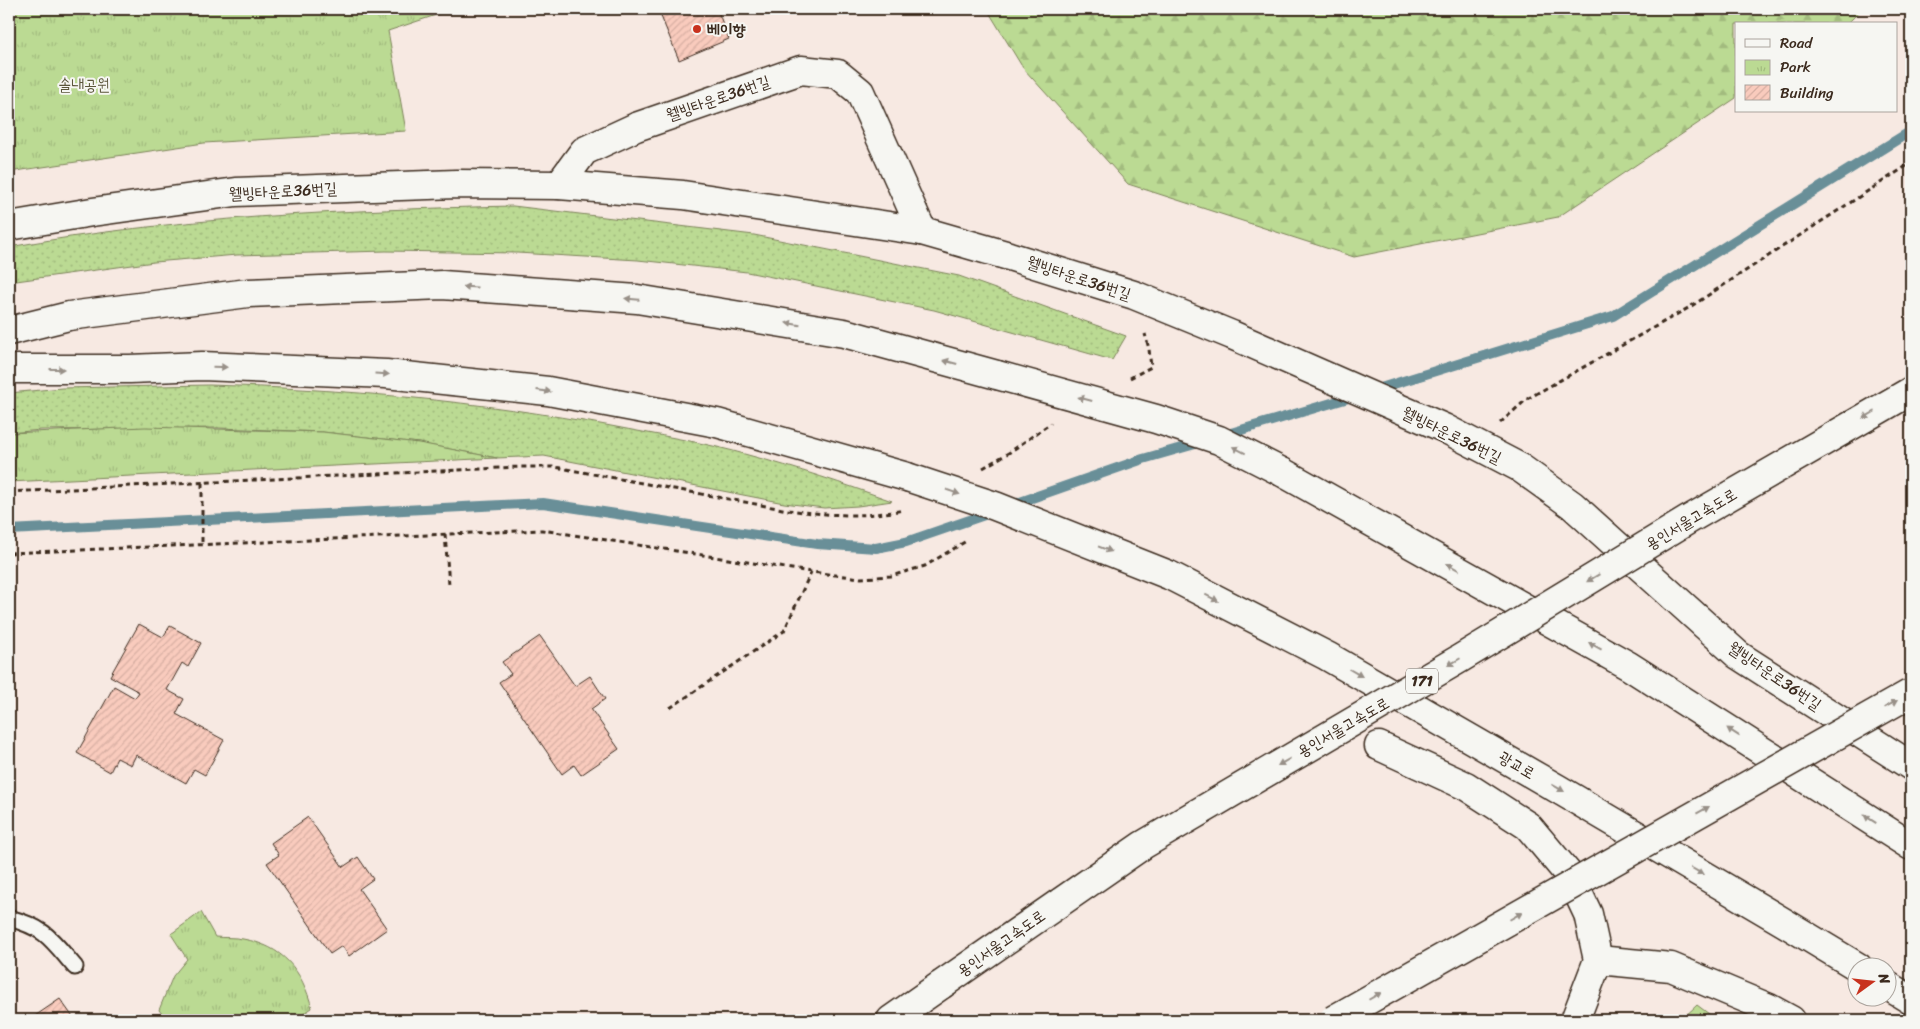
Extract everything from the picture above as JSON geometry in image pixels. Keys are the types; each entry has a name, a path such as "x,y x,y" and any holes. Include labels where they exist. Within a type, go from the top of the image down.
{"main road":[{"name":"웰빙타운로36번길","path":"559,185 584,151 636,127 801,70 838,74 860,92 922,232"},
{"name":"웰빙타운로36번길","path":"9,226 92,212 236,192 456,184 559,185 683,195 922,232 1009,256 1134,295 1232,335 1444,428 1519,467 1572,505 1738,654 1911,766"},
{"path":"9,331 69,316 248,293 442,285 637,299 844,333 1156,418 1210,437 1282,472 1629,666 1911,846"},
{"name":"광교로","path":"9,369 221,367 386,374 548,391 717,423 907,477 996,506 1169,575 1335,661 1558,789 1848,961"},
{"name":"용인서울고속도로","path":"891,1020 1143,845 1461,658 1688,520 1911,391"},
{"path":"1332,1020 1911,693"},
{"path":"1379,746 1466,786 1528,826 1570,876 1588,914 1598,960 1575,1020"},
{"path":"1598,960 1670,967 1769,1008 1791,1020"},
{"path":"1898,992 1911,1000"}],"lane":[{"path":"9,918 30,924 48,935 75,967"}],"path":[{"path":"1480,447 1504,419 1527,399 1690,307 1911,163"},
{"path":"1123,381 1151,367 1149,349 1134,295"},
{"path":"979,471 1010,452 1052,422"},
{"path":"9,492 490,467 555,468 788,510 825,514 862,514 901,511 908,508"},
{"path":"202,483 202,546"},
{"path":"9,553 542,530 811,572 861,578 891,576 925,566 968,540"},
{"path":"445,534 449,585"},
{"path":"670,708 784,631 811,572"}],"green space":[{"name":"솔내공원","path":"9,9 454,9 388,31 406,131 204,143 9,172"},
{"path":"987,9 1862,9 1849,22 1735,22 1735,99 1558,217 1354,257 1128,184 1023,68"},
{"path":"513,206 754,235 959,276 1126,336 1112,360 934,310 747,272 638,260 517,253 386,251 237,255 154,262 9,282 9,247 72,237 134,228 260,217 386,210"},
{"path":"209,385 361,393 461,403 561,417 731,450 838,482 892,501 824,508 784,503 544,456 497,458 418,443 323,432 218,428 41,430 9,433 9,393 62,388"},
{"path":"145,427 323,432 419,443 497,458 9,482 9,433"},
{"path":"201,912 215,937 240,938 257,942 280,954 289,962 303,982 312,1008 294,1020 167,1020 159,1010 173,976 187,959 171,934"},
{"path":"1697,1005 1717,1020 1681,1020"}],"building":[{"path":"658,9 717,9 729,39 679,60"},
{"path":"139,624 163,637 170,626 201,643 188,667 182,663 167,690 184,699 176,714 224,740 205,775 194,769 186,783 136,755 131,765 117,758 110,772 77,753 114,686 135,698 139,692 110,676"},
{"path":"540,636 575,686 590,676 605,699 591,709 619,749 581,775 574,765 562,774 499,682 511,674 502,662"},
{"path":"308,817 343,867 358,857 373,879 359,889 387,929 349,956 342,946 330,954 267,863 279,855 271,843"},
{"path":"60,999 75,1020 29,1020"}],"waterway":[{"path":"1371,391 1613,316 1911,131"},
{"path":"1221,436 1355,396"},
{"path":"1009,506 1143,459 1202,442"},
{"path":"9,530 543,503 817,544 876,548 906,542 993,512"}],"place":[{"name":"베이향","path":"697,29"}]}
